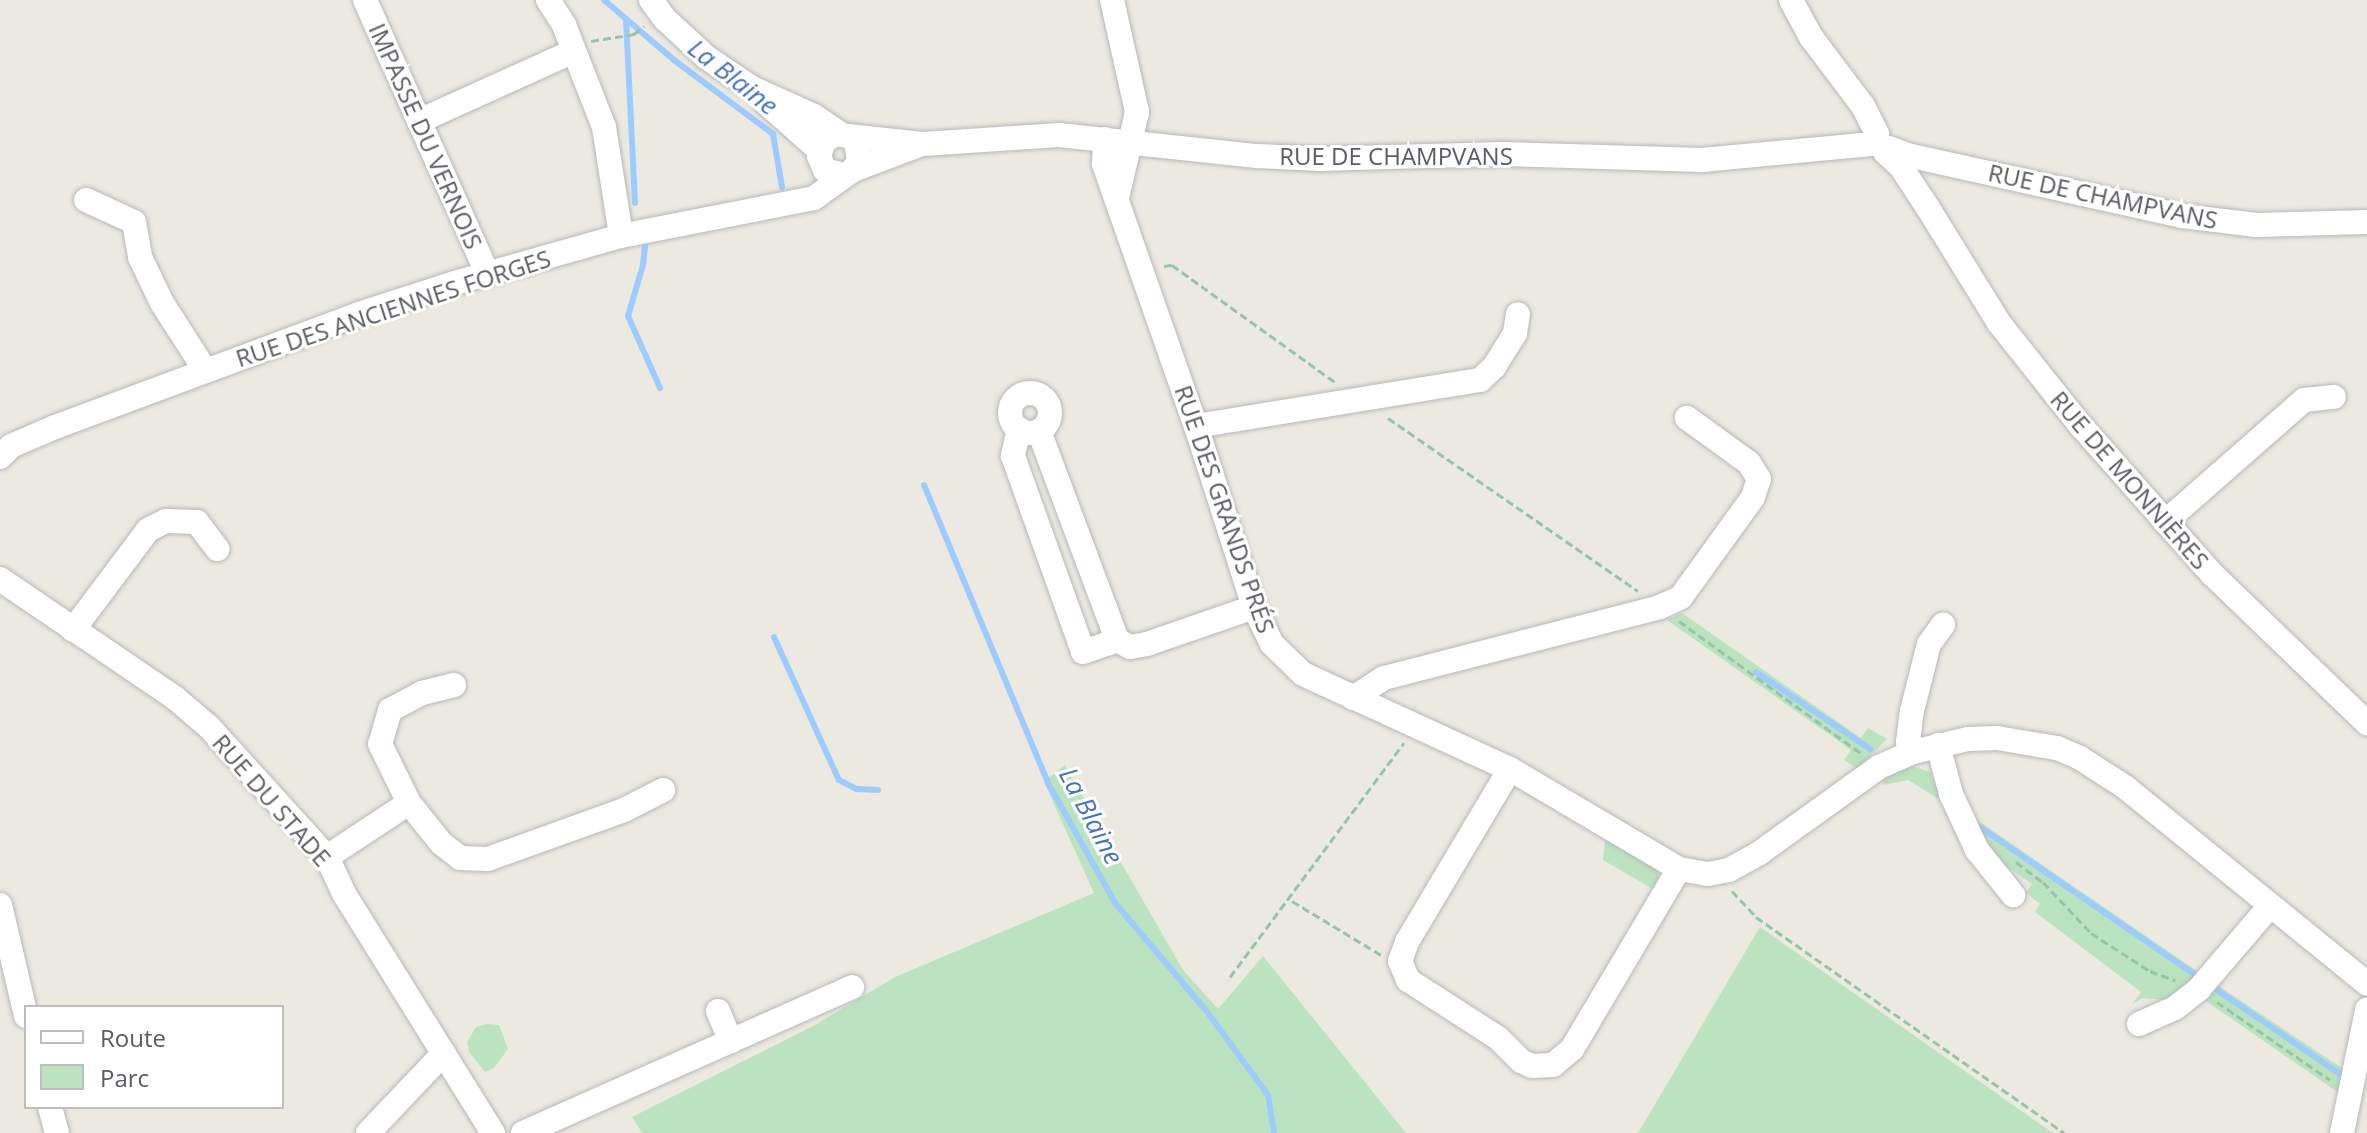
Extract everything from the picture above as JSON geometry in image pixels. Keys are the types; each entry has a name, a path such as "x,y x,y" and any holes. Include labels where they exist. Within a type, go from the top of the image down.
{"street":[{"name":"IMPASSE DU VERNOIS","path":"365,0 487,273"},
{"path":"548,0 574,51 604,127 621,236"},
{"path":"651,0 685,39 752,88 819,153 825,170 849,172 860,151 845,135 814,116 752,88"},
{"path":"1112,0 1137,112 1117,198"},
{"name":"RUE DE MONNIÈRES","path":"1799,3 1822,55 1858,100 1880,144 1928,201 1999,323 2165,522 2274,637 2367,723"},
{"path":"419,121 574,51"},
{"path":"1842,146 1858,100"},
{"path":"784,201 804,185 827,138 845,135"},
{"name":"RUE DE CHAMPVANS","path":"845,135 923,144 1059,135 1320,159 1503,154 1702,160 1880,144 1913,156 2195,218 2256,225 2367,222"},
{"path":"1059,135 1104,164"},
{"name":"RUE DES GRANDS PRÉS","path":"1105,139 1104,164 1196,426 1254,607 1264,630 1289,664 1353,698 1510,769 1679,869 1708,874"},
{"name":"RUE DE CHAMPVANS","path":"849,172 923,144"},
{"name":"RUE DE MONNIÈRES","path":"1913,156 1928,201"},
{"path":"1928,201 1932,178 1950,164"},
{"name":"RUE DES ANCIENNES FORGES","path":"4,449 359,314 487,273 621,236 784,201 814,198 849,172"},
{"path":"86,200 134,222 140,257 162,303 205,370"},
{"path":"1196,426 1480,380 1494,367 1515,333 1518,314"},
{"path":"2165,522 2304,400 2334,397"},
{"path":"1353,698 1384,678 1660,607 1681,597 1753,497 1759,479 1749,463 1687,418"},
{"path":"1117,640 1083,652 1013,456 1029,430 1117,640 1130,647 1147,644 1254,607"},
{"path":"73,630 148,530 166,521 197,522 217,549"},
{"name":"RUE DU STADE","path":"0,579 175,698 209,727 327,857 343,892 493,1133"},
{"path":"1913,752 1908,742 1912,711 1929,644 1943,625"},
{"path":"454,685 422,693 390,710 380,744 409,803 449,851 478,861 624,810 663,790"},
{"path":"1708,874 1729,870 1758,854 1879,767 1913,752 1938,745 1997,738 2057,748 2080,758 2125,787 2367,984"},
{"path":"1938,745 1951,794 1977,850 2013,895"},
{"path":"1510,769 1407,942 1400,961 1408,980 1498,1038 1521,1061 1532,1066 1553,1065 1572,1049 1679,869"},
{"path":"327,857 409,803"},
{"path":"0,905 24,1007"},
{"path":"2139,1024 2175,1008 2199,989 2270,906"},
{"path":"543,1119 843,991"},
{"path":"2342,1133 2367,1010"},
{"path":"718,1011 731,1041"},
{"path":"368,1133 444,1053"},
{"path":"51,1109 57,1133"}],"path":[{"path":"615,37 634,34 646,24"},
{"path":"1140,269 1172,265 1660,607 1879,767"},
{"path":"1230,977 1416,727"},
{"path":"2004,854 2043,882 2091,933 2150,971 2199,989 2348,1095"},
{"path":"1708,874 1731,890 1756,917 2065,1133"},
{"path":"1290,900 1383,956 1400,961"}],"green space":[{"path":"1682,613 1861,738 1868,728 1887,739 1858,769 1844,760 1851,750 1667,620"},
{"path":"1065,765 1183,970 1218,1009 1263,956 1406,1133 642,1133 632,1117 813,1026 895,977 1094,893 1044,782"},
{"path":"1908,765 1930,772 1942,801 1908,780 1884,785 1882,780"},
{"path":"1967,813 2200,973 2216,961 2166,1000 2143,998 2132,1004 2141,992 2035,912 2040,904 2026,893 2032,884 1991,856"},
{"path":"1611,836 1656,866 1659,879 1602,981 1599,978 1653,889 1603,860 1605,840"},
{"path":"1760,927 2053,1133 1638,1133"},
{"path":"2216,984 2348,1072 2342,1095 2203,999"},
{"path":"499,1025 508,1049 494,1068 485,1072 469,1052 467,1042 476,1027"}],"waterway":[{"name":"La Blaine","path":"604,0 674,60 773,134 782,187"},
{"name":"La Blaine","path":"626,19 635,203"},
{"name":"La Blaine","path":"645,246 643,265 628,316 660,388"},
{"name":"La Blaine","path":"924,485 1048,783 1115,903 1205,1009 1268,1095 1274,1133"},
{"name":"La Blaine","path":"774,637 839,780 857,789 878,790"},
{"path":"1756,672 1870,749"},
{"path":"1980,827 2194,974"},
{"path":"2217,990 2340,1074"}]}
